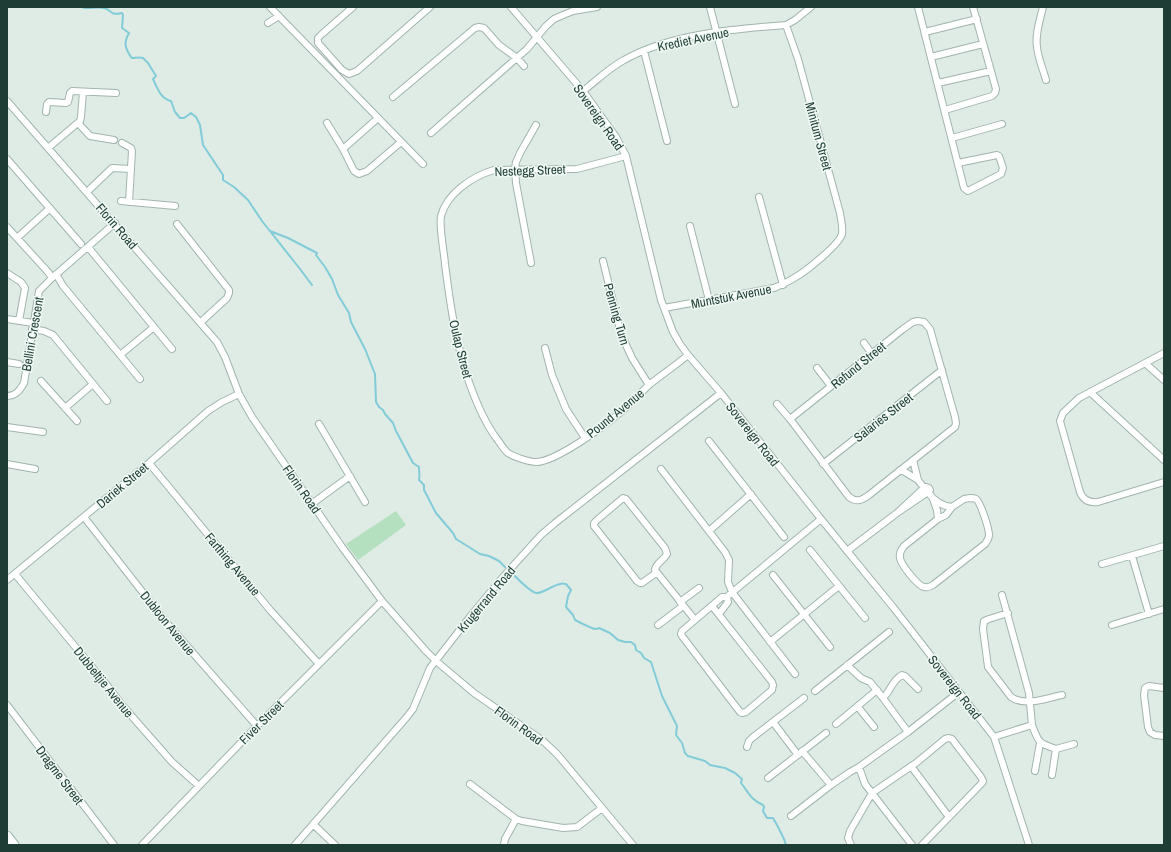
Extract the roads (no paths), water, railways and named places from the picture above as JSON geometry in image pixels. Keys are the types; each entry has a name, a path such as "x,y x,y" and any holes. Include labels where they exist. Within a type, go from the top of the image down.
{"main road":[{"path":"7,836 14,845"}],"street":[{"path":"270,7 423,164"},
{"path":"353,7 318,38 318,43 342,70 349,74 357,71 430,7"},
{"name":"Sovereign Road","path":"511,7 583,92 616,137 626,156 664,308 673,332 680,344 893,607 994,737 1029,845"},
{"path":"431,132 528,49 546,26 563,14 596,7"},
{"path":"710,7 735,104"},
{"name":"Krediet Avenue","path":"583,92 601,76 623,60 644,50 672,41 717,32 786,25 796,20 811,7"},
{"path":"918,7 964,188 968,191 1001,174 1003,168 999,156 997,155 958,163"},
{"path":"945,110 992,96 995,93 996,89 973,7"},
{"path":"1043,7 1037,37 1037,47 1046,80"},
{"path":"268,23 279,16"},
{"path":"925,32 977,19"},
{"name":"Minitum Street","path":"786,25 798,59 840,212 842,232 840,239 834,247"},
{"path":"393,97 475,28 479,27 484,28 499,45 524,66"},
{"path":"931,57 984,44"},
{"path":"644,50 667,141"},
{"path":"938,83 991,71"},
{"path":"46,112 47,104 49,102 68,102 69,94 71,92 116,93"},
{"path":"48,148 78,123 81,117 83,92"},
{"name":"Florin Road","path":"7,102 115,223 217,342 239,394 252,417 342,547 382,601 436,661 474,693 542,740 557,754 633,845"},
{"path":"342,148 378,118"},
{"path":"78,123 90,136 94,138 114,140"},
{"path":"327,123 354,171 359,174 367,171 401,142"},
{"path":"952,138 1002,124"},
{"path":"531,263 516,183 515,169 520,153 536,125"},
{"path":"122,143 131,150 129,202"},
{"name":"Nestegg Street","path":"445,206 455,192 468,181 494,170 577,169 626,156"},
{"path":"7,159 81,244"},
{"path":"87,192 112,168 131,169"},
{"path":"759,197 783,285"},
{"path":"121,201 175,206"},
{"name":"Oulap Street","path":"445,206 441,216 441,228 449,299 461,357 477,406 492,433 508,453 520,459 536,462"},
{"path":"16,238 50,208"},
{"name":"Bellini Crescent","path":"7,396 11,396 20,391 24,383 39,291 115,223"},
{"path":"178,224 230,293 227,298 201,322"},
{"path":"690,226 709,300"},
{"path":"7,227 48,272 63,286 140,379"},
{"path":"88,247 172,349"},
{"name":"Muntstuk Avenue","path":"664,308 774,288 783,285 795,278 834,247"},
{"name":"Penning Turn","path":"603,261 621,334 632,358 649,385"},
{"path":"7,273 21,282 25,288 19,321"},
{"path":"7,319 19,321 53,335 107,401"},
{"name":"Refund Street","path":"913,322 924,322 930,329 942,370 955,417 955,427 863,499 857,501 849,497 790,420 913,322"},
{"path":"120,355 154,327"},
{"path":"864,343 872,354"},
{"path":"545,348 552,375 566,409 585,438"},
{"path":"1164,353 1078,398 1061,415 1060,421 1081,495 1086,500 1090,502 1098,502 1164,482"},
{"name":"Pound Avenue","path":"536,462 553,458 585,438 617,415 649,385 688,355"},
{"path":"7,362 18,364"},
{"path":"1145,363 1164,380"},
{"path":"817,368 831,386"},
{"name":"Salaries Street","path":"824,464 942,370"},
{"path":"41,381 77,422"},
{"path":"65,408 93,384"},
{"path":"1090,392 1164,460"},
{"name":"Krugerrand Road","path":"295,845 413,709 430,668 473,613 541,535 721,393"},
{"name":"Dariek Street","path":"7,580 149,463 208,411 239,394"},
{"path":"777,404 790,420"},
{"path":"319,424 365,502"},
{"path":"7,427 43,432"},
{"path":"709,441 784,537"},
{"path":"913,460 918,480"},
{"name":"Farthing Avenue","path":"149,463 270,610 319,664"},
{"path":"7,464 34,469"},
{"path":"661,469 728,556 728,582 732,592 795,674"},
{"path":"900,470 918,480 928,493 937,510 938,519"},
{"path":"312,503 350,476"},
{"path":"928,493 940,504 952,508"},
{"path":"847,551 897,513 928,493"},
{"path":"709,531 751,494"},
{"path":"656,573 642,583 637,582 594,526 596,520 623,498 626,499 667,551 666,556 656,567 656,573 695,620"},
{"path":"975,498 979,503 988,528 989,536 985,544 933,585 928,588 924,588 902,565 899,558 900,552 904,546 938,519 946,515 952,508 964,499 975,498"},
{"name":"Dubloon Avenue","path":"84,517 166,621 257,726"},
{"path":"712,606 773,685 772,690 746,712 740,712 682,636 682,631 722,597 727,597 822,519"},
{"path":"1102,564 1164,546"},
{"path":"810,550 864,618"},
{"path":"1132,556 1149,614"},
{"name":"Dubbeltjie Avenue","path":"15,574 122,705 172,762 198,786"},
{"path":"772,575 830,647"},
{"path":"770,642 839,586"},
{"path":"658,626 699,588"},
{"path":"1002,595 1029,694 1032,725 1037,739 1040,743 1056,749 1074,744"},
{"path":"718,614 728,602 727,597"},
{"name":"Fiver Street","path":"142,845 257,726 382,601"},
{"path":"1112,625 1164,609"},
{"path":"1008,613 989,618 984,621 983,629 988,667 1011,697 1017,700 1030,702 1062,695"},
{"path":"815,691 889,632"},
{"path":"847,665 861,678 870,682 908,732"},
{"path":"883,698 890,691 893,682 902,675 905,676 918,689"},
{"path":"1164,688 1149,686 1145,688 1144,695 1150,732 1155,735 1164,736"},
{"path":"836,724 877,690"},
{"path":"791,816 831,785 908,732 959,692"},
{"path":"747,747 752,738 804,698"},
{"name":"Dragme Street","path":"7,704 114,845"},
{"path":"858,707 874,727"},
{"path":"772,722 831,785"},
{"path":"994,737 1032,725"},
{"path":"768,778 826,733"},
{"path":"851,845 848,838 850,831 872,793 911,766 944,739 952,739 983,781 922,845"},
{"path":"1035,771 1040,743"},
{"path":"1052,775 1056,749"},
{"path":"911,766 949,817"},
{"path":"859,767 865,784 912,845"},
{"path":"470,784 516,819 563,828 577,827 602,808"},
{"path":"504,845 505,838 516,819"},
{"path":"313,824 335,845"}],"waterway":[{"path":"82,7 107,9 115,14 122,13 122,28 129,33 126,40 126,45 132,58 143,58 148,63 156,76 153,79 162,96 171,101 175,112 180,118 184,118 191,113 196,117 200,125 203,145 223,175 223,180 234,187 248,200 262,221 312,285"},
{"path":"270,231 288,238 317,253 316,255 332,279 338,295 349,313 351,322 365,349 375,374 376,402 393,423 413,463 419,467 419,480 424,485 424,490 436,513 453,533 456,539 480,554 489,556 499,561 505,567"},
{"path":"513,574 536,593 557,585 566,584 571,590 566,607 573,615 575,620 594,629 599,628 610,633 618,640 631,642 635,645 636,650 641,653 644,658 651,662 662,696 677,726 676,735 682,743 685,753 688,756 705,761 710,765 725,768 735,773 742,779 741,783 750,796 763,805 763,811 767,818 773,818 786,845"}]}
